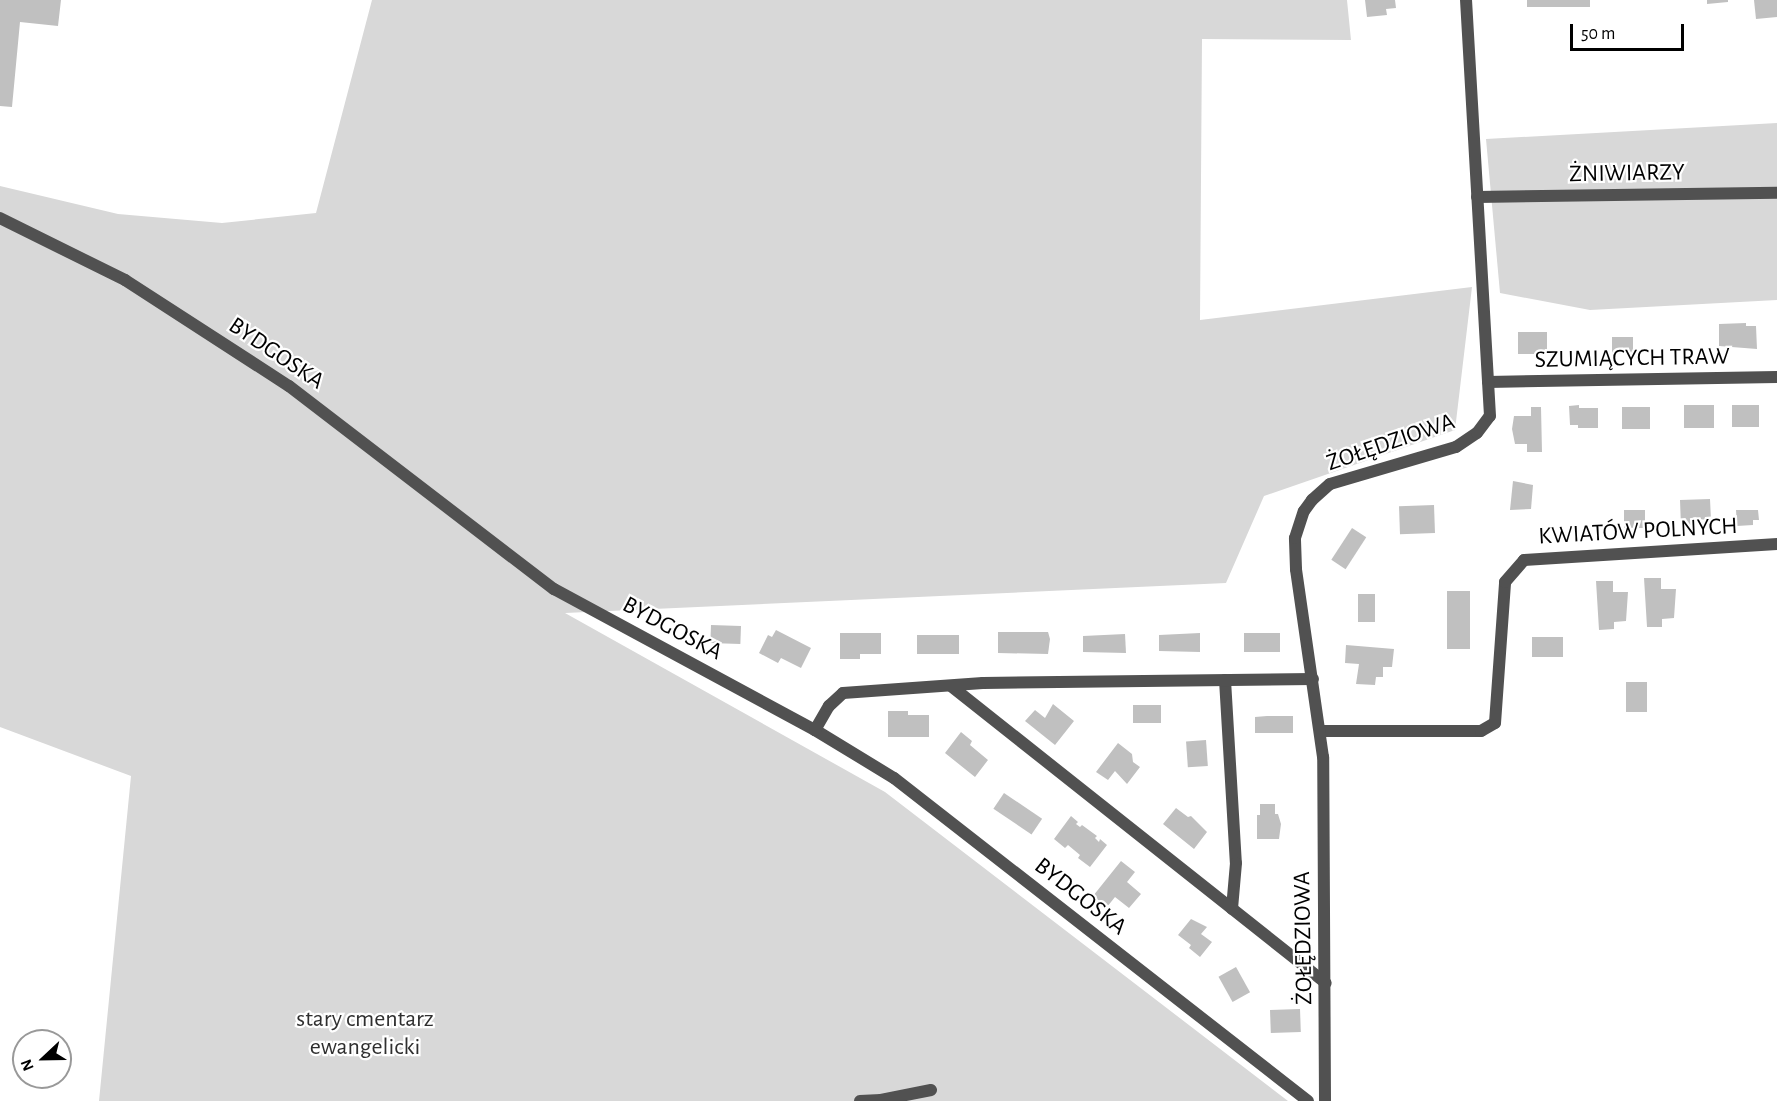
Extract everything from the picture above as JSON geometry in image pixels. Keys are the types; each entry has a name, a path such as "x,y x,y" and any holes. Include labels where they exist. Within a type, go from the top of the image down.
{"street":[{"name":"ŻOŁĘDZIOWA","path":"1325,1101 1326,983 1321,731 1294,553 1298,524 1304,511 1322,491 1343,478 1456,447 1477,433 1490,416 1466,0"},
{"name":"ŻNIWIARZY","path":"1477,198 1777,193"},
{"name":"BYDGOSKA","path":"0,218 125,280 289,386 554,589 815,730 894,778 1308,1101"},
{"name":"SZUMIĄCYCH TRAW","path":"1488,382 1777,376"},
{"name":"KWIATÓW POLNYCH","path":"1321,731 1481,731 1495,723 1505,582 1524,560 1777,544"},
{"path":"815,730 829,706 843,693 951,686 1313,679"},
{"path":"1225,680 1236,863 1232,909"},
{"path":"951,686 1326,983"},
{"path":"861,1101 881,1100 931,1090"}],"green space":[{"name":"stary cmentarz ewangelicki","path":"372,0 1347,0 1351,40 1202,39 1200,320 1472,287 1455,430 1264,496 1226,583 565,613 885,792 1288,1101 99,1101 131,776 0,727 0,186 118,214 222,223 316,213"},
{"path":"1777,123 1777,300 1590,310 1500,293 1486,139"}],"building":[{"path":"0,0 61,0 58,26 20,22 12,107 0,106"},
{"path":"1365,0 1395,0 1396,8 1386,9 1387,15 1367,17"},
{"path":"1527,0 1590,0 1590,7 1527,7"},
{"path":"1707,0 1728,0 1728,2 1707,4"},
{"path":"1754,0 1777,0 1777,17 1756,19"},
{"path":"1746,323 1746,326 1756,326 1757,349 1719,346 1719,324"},
{"path":"1518,332 1547,332 1547,354 1518,354"},
{"path":"1612,337 1633,337 1633,354 1612,354"},
{"path":"1579,405 1579,408 1598,408 1598,428 1578,428 1578,425 1570,425 1569,406"},
{"path":"1684,405 1714,405 1714,428 1684,428"},
{"path":"1732,405 1759,405 1759,427 1732,427"},
{"path":"1531,407 1541,407 1542,452 1527,452 1527,444 1515,444 1512,429 1514,416 1531,416"},
{"path":"1622,407 1650,407 1650,429 1622,429"},
{"path":"1513,481 1533,485 1531,509 1510,510"},
{"path":"1710,499 1711,520 1696,519 1696,527 1681,527 1680,500"},
{"path":"1434,505 1435,533 1400,534 1399,506"},
{"path":"1624,510 1645,510 1645,528 1624,528"},
{"path":"1736,510 1758,510 1759,520 1753,520 1753,525 1737,526"},
{"path":"1352,528 1366,537 1346,569 1331,560"},
{"path":"1644,578 1661,578 1661,589 1676,589 1674,618 1662,619 1662,627 1647,627"},
{"path":"1596,581 1613,581 1613,592 1628,592 1626,621 1614,622 1614,629 1599,630"},
{"path":"1447,591 1470,591 1470,649 1447,649"},
{"path":"1358,594 1375,594 1375,622 1358,622"},
{"path":"711,625 741,626 740,644 710,643"},
{"path":"776,630 811,648 801,668 781,658 778,663 759,653 768,635 772,637"},
{"path":"998,632 1048,632 1050,639 1048,654 998,653"},
{"path":"840,633 881,633 881,654 860,654 860,659 840,659"},
{"path":"1200,633 1200,652 1159,651 1159,635"},
{"path":"1244,633 1280,633 1280,652 1244,652"},
{"path":"1125,634 1126,653 1083,652 1083,636"},
{"path":"917,635 959,635 959,654 917,654"},
{"path":"1532,637 1563,637 1563,657 1532,657"},
{"path":"1346,645 1394,649 1392,667 1383,667 1383,677 1376,677 1375,685 1356,684 1359,664 1345,663"},
{"path":"1626,682 1647,682 1647,712 1626,712"},
{"path":"1053,704 1074,721 1055,745 1025,721 1035,710 1045,718"},
{"path":"1133,705 1161,705 1161,723 1133,723"},
{"path":"888,711 908,711 908,715 929,715 929,737 888,737"},
{"path":"1293,716 1293,733 1255,733 1255,717"},
{"path":"961,732 972,741 970,745 988,760 975,777 945,753"},
{"path":"1206,740 1208,766 1188,767 1186,741"},
{"path":"1118,743 1132,754 1133,762 1140,767 1127,784 1115,771 1108,780 1096,772"},
{"path":"1004,793 1042,819 1032,834 993,809"},
{"path":"1260,804 1275,804 1275,814 1278,814 1281,824 1279,839 1257,839 1257,815 1260,815"},
{"path":"1176,808 1188,817 1191,816 1207,832 1194,849 1163,824"},
{"path":"1071,816 1078,822 1076,824 1080,827 1082,825 1097,836 1095,838 1099,842 1100,839 1107,845 1090,867 1078,858 1080,855 1068,845 1065,848 1054,839"},
{"path":"1121,861 1135,872 1127,882 1141,894 1129,908 1115,897 1107,907 1093,896"},
{"path":"1191,919 1207,927 1201,934 1212,942 1200,957 1189,948 1191,945 1178,935"},
{"path":"1236,967 1250,992 1233,1002 1219,977"},
{"path":"1300,1009 1301,1032 1271,1033 1270,1010"}]}
